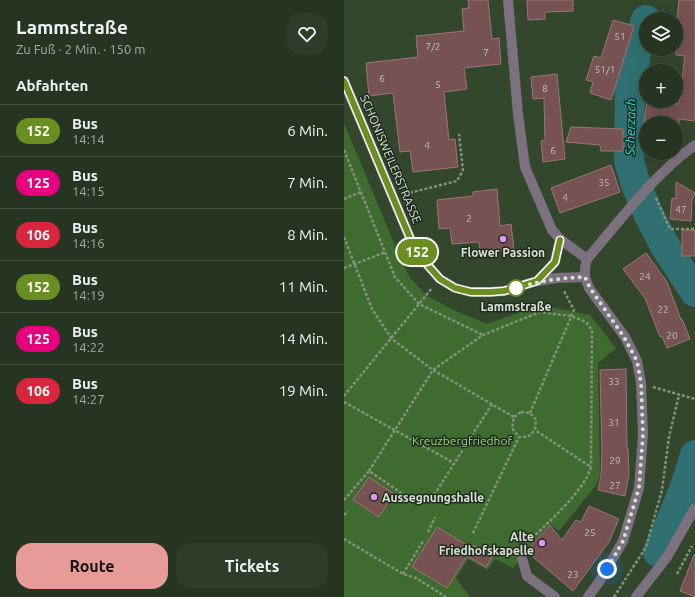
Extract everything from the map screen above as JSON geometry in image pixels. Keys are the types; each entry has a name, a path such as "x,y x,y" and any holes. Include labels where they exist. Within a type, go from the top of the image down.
{"street":[{"path":"508,0 518,114 525,167 542,210 552,230 560,240 588,259"},
{"name":"SCHONISWEILERSTRASSE","path":"344,81 415,250 440,279 455,288 471,292 490,292 504,291 537,281 557,278 585,277"},
{"path":"588,597 600,582 623,541 639,488 643,434 641,383 637,361 624,337 590,288 585,277 585,268 588,259 649,188 681,155 695,146"},
{"name":"SCHONISWEILERSTRASSE","path":"537,281 555,262 560,240"},
{"path":"636,597 667,557 695,508"},
{"path":"522,558 527,576 555,597"}],"path":[{"path":"393,197 457,181 463,170 459,134"},
{"path":"344,150 395,277 419,304 483,336"},
{"path":"649,188 670,230 695,229"},
{"path":"344,199 361,192"},
{"path":"344,238 372,308 392,340 433,370 514,417"},
{"path":"344,268 386,252"},
{"path":"530,413 574,310 557,278"},
{"path":"344,396 392,340 426,295"},
{"path":"344,500 369,471 433,370 483,336 540,312 571,316 586,322 592,330 591,467 589,476 564,506 523,547"},
{"path":"641,383 679,396 693,399"},
{"path":"614,597 646,547 662,490 669,436 679,396"},
{"path":"344,402 454,463"},
{"path":"434,495 492,404"},
{"path":"521,412 530,413 536,420 535,430 528,437 519,437 512,428 514,417 521,412"},
{"path":"535,430 591,467"},
{"path":"473,533 519,437"},
{"path":"369,471 400,492 405,501"},
{"path":"344,515 348,511"},
{"path":"428,532 435,517"},
{"path":"344,539 403,574 416,578 446,597"},
{"path":"403,574 423,541"},
{"path":"678,574 692,546"}],"green space":[{"name":"Kreuzbergfriedhof","path":"344,123 399,255 410,278 426,295 451,309 487,324 541,305 590,315 616,348 598,363 600,475 597,484 559,531 550,524 525,551 526,553 513,568 495,559 488,570 468,559 456,578 470,597 344,597"}],"building":[{"path":"468,0 488,0 492,39 499,38 501,64 464,68 467,89 444,92 449,140 455,139 458,167 413,172 410,151 400,152 393,93 369,96 366,63 418,57 416,36 464,31 462,9 469,8"},
{"path":"527,0 573,0 573,11 545,12 545,19 528,20"},
{"path":"679,0 695,0 695,121 683,120 683,116 645,116 646,108 683,108 683,72 685,56 683,56 683,12 678,12"},
{"path":"613,20 634,26 611,100 590,93 593,82 586,80 594,56 601,58"},
{"path":"557,74 565,159 543,162 541,141 545,140 544,98 533,99 531,77"},
{"path":"571,127 623,129 623,151 601,151 600,145 566,142"},
{"path":"611,165 620,192 560,213 551,188"},
{"path":"676,182 695,193 692,200 691,221 670,219 672,198 676,199"},
{"path":"497,189 500,226 511,224 514,250 480,253 479,242 452,244 450,228 439,229 437,200 473,196 473,192"},
{"path":"682,230 695,230 695,256 682,256"},
{"path":"646,253 667,282 681,320 682,319 690,339 667,348 662,336 660,337 645,298 623,269"},
{"path":"626,369 627,448 629,474 625,496 598,490 601,476 602,454 600,370"},
{"name":"Aussegnungshalle","path":"369,477 394,494 379,517 353,500"},
{"path":"589,506 619,519 609,542 573,591 526,551 550,525 562,540 576,520 581,522"},
{"path":"437,527 472,548 474,545 493,556 486,567 467,556 447,588 412,567"},
{"path":"695,555 695,597 680,591"}],"waterway":[{"name":"Scherzach","path":"639,40 630,84 629,161 635,182 648,213 665,246 695,292"},
{"name":"Scherzach","path":"658,552 684,490 695,455"}],"bus line":[{"name":"152","path":"344,81 415,250 440,279 455,288 471,292 504,291 537,281 555,262 560,240"}],"place":[{"name":"Flower Passion","path":"503,239"},
{"name":"Lammstraße","path":"516,288"},
{"name":"Aussegnungshalle","path":"374,497"},
{"name":"Alte Friedhofskapelle","path":"542,543"}],"route":[{"path":"516,288 537,281 557,278 585,277 590,288 624,337 637,361 641,383 643,434 639,488 623,541 607,569"}]}
